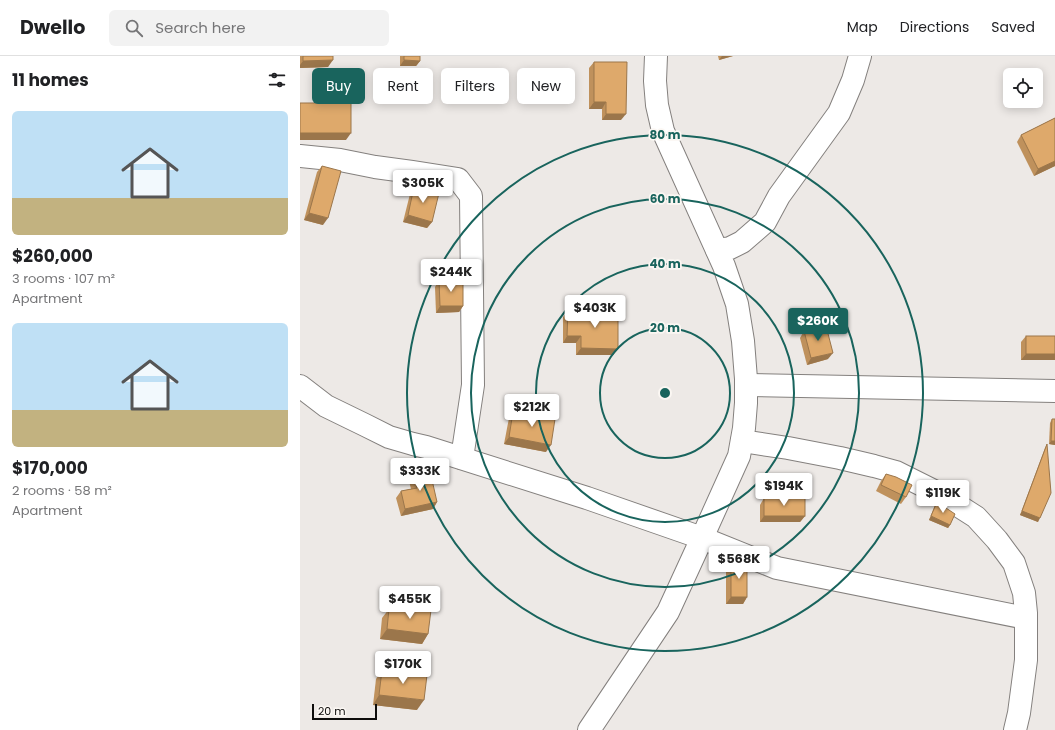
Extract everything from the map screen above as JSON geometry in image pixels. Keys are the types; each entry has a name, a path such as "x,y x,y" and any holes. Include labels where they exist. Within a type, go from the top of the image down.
{"street":[{"path":"589,730 668,612 739,456 745,422 746,385 743,341 736,304 724,266 663,131 655,81 656,56"},
{"path":"717,250 730,248 742,242 765,222 779,196 839,113 853,80 860,56"},
{"path":"300,156 340,160 375,167 458,179 470,196 473,385 462,458"},
{"path":"746,385 1055,391"},
{"path":"300,386 326,406 389,437 462,458 587,498 702,538 776,568 1026,618"},
{"path":"742,441 788,448 896,472 940,494 976,517 997,540 1014,563 1024,593 1026,618 1026,660 1019,713 1015,730"}],"building":[{"path":"303,56 333,56 333,60 303,61"},
{"path":"404,56 420,56 420,61 404,60"},
{"path":"594,62 627,62 626,114 606,114 606,102 594,102"},
{"path":"300,103 351,104 351,133 300,133"},
{"path":"1055,118 1055,161 1038,169 1021,135"},
{"path":"322,166 341,171 328,218 309,213"},
{"path":"414,187 439,193 432,222 408,215"},
{"path":"439,280 463,280 463,306 440,306"},
{"path":"568,311 618,312 618,349 581,348 581,336 567,336"},
{"path":"826,326 833,353 811,358 804,331"},
{"path":"1026,336 1055,336 1055,354 1026,354"},
{"path":"513,412 555,419 551,445 509,437"},
{"path":"1052,419 1055,419 1055,441 1051,441"},
{"path":"1047,444 1051,493 1040,518 1022,511"},
{"path":"430,471 437,502 405,509 401,491 417,488 413,475"},
{"path":"886,474 912,485 906,497 881,485"},
{"path":"764,498 805,498 805,516 764,516"},
{"path":"937,502 955,514 950,525 931,516"},
{"path":"731,562 747,562 747,597 731,597"},
{"path":"407,608 431,610 428,634 387,629 389,609 407,610"},
{"path":"382,670 427,675 424,700 379,695"}]}
